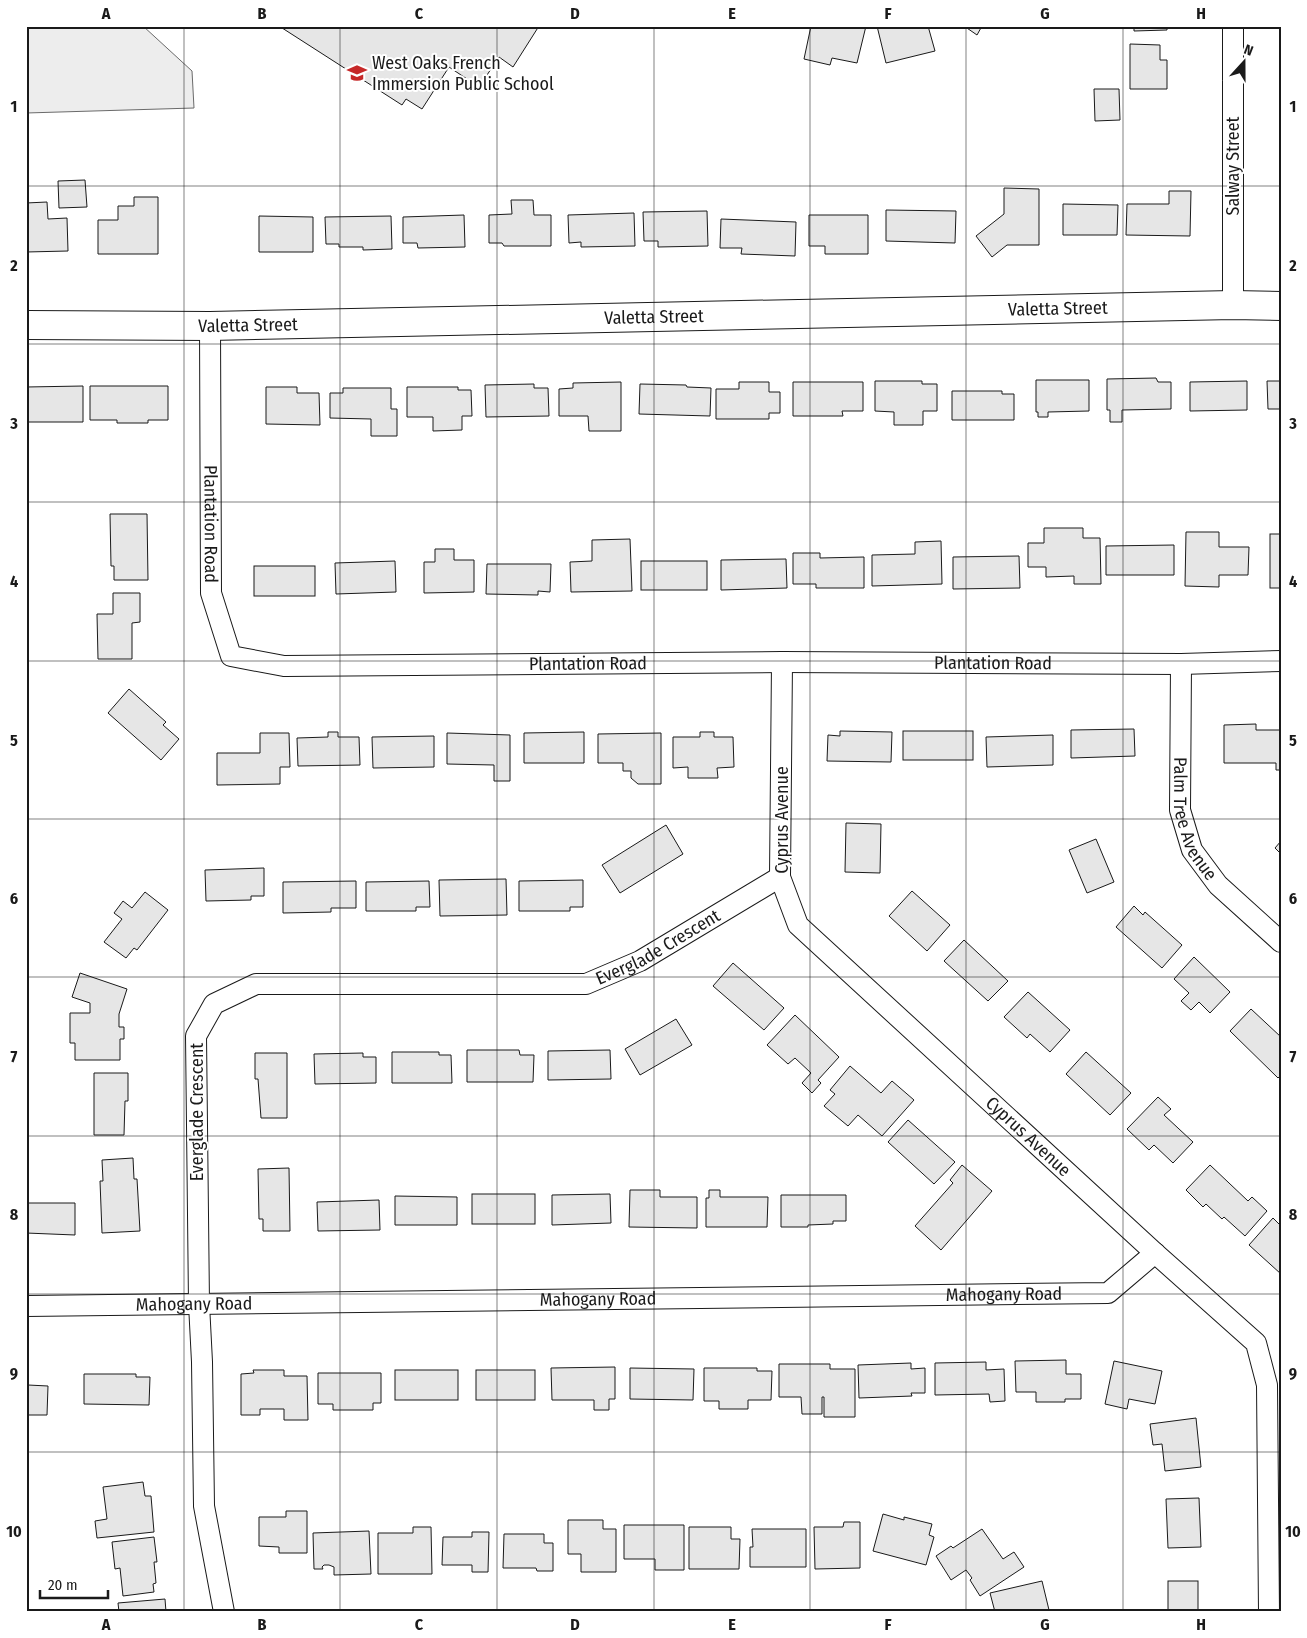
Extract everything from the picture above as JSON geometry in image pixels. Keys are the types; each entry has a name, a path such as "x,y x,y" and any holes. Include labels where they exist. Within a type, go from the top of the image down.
{"street":[{"name":"Salway Street","path":"1232,305 1233,26"},
{"name":"Valetta Street","path":"26,325 210,326 1232,305 1281,306"},
{"name":"Plantation Road","path":"210,326 211,593 230,656 284,666 782,662 1181,664 1281,661"},
{"name":"Cyprus Avenue","path":"782,662 780,877 798,925 1155,1253 1256,1343 1267,1385 1269,1612"},
{"name":"Palm Tree Avenue","path":"1181,664 1180,810 1192,850 1218,885 1281,942"},
{"name":"Everglade Crescent","path":"224,1612 204,1506 202,1362 198,1304 196,1036 214,1004 256,984 586,984 640,961 780,877"},
{"name":"Mahogany Road","path":"26,1306 1108,1293 1155,1253"}],"shaded area":[{"path":"26,26 143,26 192,71 194,108 26,113"}],"building":[{"path":"279,26 539,26 513,67 499,57 479,87 449,67 422,109 406,99 402,105"},
{"path":"811,26 866,26 857,63 832,58 830,65 804,59"},
{"path":"877,26 928,26 935,51 886,63"},
{"path":"964,26 982,26 977,35"},
{"path":"1134,26 1167,26 1167,30 1134,31"},
{"path":"1130,44 1160,45 1160,60 1167,60 1167,89 1130,89"},
{"path":"1094,89 1119,89 1120,120 1095,121"},
{"path":"85,180 87,207 59,208 58,181"},
{"path":"1004,188 1039,189 1039,245 1007,245 992,257 976,236 1004,214"},
{"path":"1169,191 1191,191 1190,236 1126,235 1127,204 1169,204"},
{"path":"134,197 158,197 158,254 98,254 98,220 118,220 118,206 134,206"},
{"path":"511,200 533,200 534,215 551,215 551,246 504,246 502,243 489,243 489,215 512,214"},
{"path":"47,202 48,219 67,218 68,251 26,252 26,203"},
{"path":"1063,204 1118,205 1117,235 1063,235"},
{"path":"886,210 956,211 955,243 886,241"},
{"path":"707,211 708,246 658,247 658,241 644,241 643,212"},
{"path":"634,213 635,246 581,247 581,242 569,243 568,215"},
{"path":"464,215 465,247 418,248 417,243 403,243 403,217"},
{"path":"809,215 868,215 868,254 825,254 825,246 809,246"},
{"path":"259,216 313,217 313,252 259,252"},
{"path":"391,216 392,249 363,250 363,247 339,247 339,244 326,244 325,217"},
{"path":"721,219 796,222 795,256 741,254 742,248 720,248"},
{"path":"1156,378 1158,382 1171,382 1171,409 1122,410 1122,422 1110,422 1110,410 1107,410 1107,379"},
{"path":"1036,380 1089,380 1089,411 1048,412 1048,417 1038,417 1038,412 1036,412"},
{"path":"875,381 922,381 922,384 937,384 937,411 923,411 923,425 894,425 894,412 875,411"},
{"path":"1247,381 1247,410 1190,411 1190,382"},
{"path":"1267,381 1281,381 1281,409 1268,409"},
{"path":"621,382 621,431 589,431 588,416 559,416 559,389 573,388 573,383"},
{"path":"739,382 769,382 769,392 780,392 780,413 769,413 769,419 716,419 716,389 739,389"},
{"path":"793,382 863,382 863,411 842,411 843,416 793,416"},
{"path":"534,384 534,388 548,388 549,416 486,417 485,385"},
{"path":"640,384 686,385 687,387 711,388 710,416 639,414"},
{"path":"83,386 83,422 26,422 26,387"},
{"path":"90,386 168,386 168,420 148,420 148,423 117,423 117,420 90,420"},
{"path":"266,387 297,387 297,393 319,393 320,425 266,424"},
{"path":"407,387 458,387 458,390 471,390 472,416 462,416 462,430 433,431 433,417 407,417"},
{"path":"343,388 391,388 391,409 397,409 397,436 371,436 371,419 330,418 330,393 343,393"},
{"path":"952,391 1002,391 1002,394 1014,394 1014,420 952,420"},
{"path":"110,514 147,514 148,580 114,580 114,566 111,566"},
{"path":"1044,528 1083,528 1083,538 1100,538 1101,584 1074,584 1074,576 1046,577 1046,567 1028,567 1028,543 1044,543"},
{"path":"1186,532 1219,532 1219,547 1249,547 1248,575 1219,575 1219,587 1185,586"},
{"path":"1270,534 1281,534 1281,588 1270,588"},
{"path":"630,539 632,591 571,592 570,562 592,561 592,540"},
{"path":"941,541 942,584 872,586 872,555 915,554 915,542"},
{"path":"1174,545 1174,575 1106,575 1106,546"},
{"path":"435,549 454,549 454,560 474,560 474,592 424,593 424,562 435,562"},
{"path":"793,553 820,553 820,558 864,557 864,588 816,588 816,584 793,584"},
{"path":"1019,556 1020,588 953,589 953,557"},
{"path":"786,559 787,588 721,590 721,560"},
{"path":"395,561 396,592 336,594 335,563"},
{"path":"641,561 707,561 707,590 641,590"},
{"path":"487,564 551,564 550,592 538,591 538,595 486,594"},
{"path":"254,566 315,566 315,596 254,596"},
{"path":"113,593 140,593 140,622 132,623 132,659 98,659 97,614 113,614"},
{"path":"129,689 166,722 163,725 179,739 161,760 108,713"},
{"path":"1256,724 1256,730 1281,730 1281,770 1276,770 1276,763 1224,763 1224,725"},
{"path":"1134,729 1135,756 1071,758 1071,730"},
{"path":"840,731 892,732 891,762 827,761 828,735 840,736"},
{"path":"903,731 973,731 973,760 903,760"},
{"path":"328,732 338,732 338,737 359,737 360,765 298,766 297,738 328,737"},
{"path":"584,732 584,763 524,763 524,733"},
{"path":"700,732 714,732 714,737 733,737 734,767 717,768 718,778 688,778 688,767 673,768 673,737 700,737"},
{"path":"260,733 289,733 290,767 280,767 280,784 217,785 217,753 260,753"},
{"path":"447,733 510,735 510,781 494,781 494,765 447,764"},
{"path":"661,733 661,784 638,784 631,778 631,771 623,771 623,763 598,763 598,734"},
{"path":"1053,735 1053,765 987,767 986,737"},
{"path":"434,736 434,767 373,768 372,737"},
{"path":"846,823 881,824 880,873 845,872"},
{"path":"666,825 683,854 620,893 602,865"},
{"path":"1096,839 1114,882 1087,893 1069,850"},
{"path":"1281,841 1281,854 1275,848"},
{"path":"264,868 264,896 251,896 251,900 206,901 205,870"},
{"path":"506,879 507,915 440,916 439,880"},
{"path":"583,880 583,907 570,907 570,911 519,911 519,881"},
{"path":"356,881 356,908 331,908 331,912 283,913 283,882"},
{"path":"429,881 430,907 416,907 416,911 366,911 366,882"},
{"path":"912,891 950,925 927,951 889,916"},
{"path":"145,892 168,910 137,950 134,948 126,958 104,942 122,919 114,913 123,901 132,908"},
{"path":"1134,906 1143,915 1145,912 1182,945 1162,968 1116,927"},
{"path":"964,940 1008,981 988,1001 944,961"},
{"path":"1194,957 1230,992 1210,1013 1199,1002 1191,1010 1181,1001 1189,993 1174,979"},
{"path":"733,963 784,1008 764,1030 713,986"},
{"path":"80,973 127,989 119,1014 119,1027 124,1027 124,1039 120,1039 120,1060 75,1060 75,1043 70,1043 70,1013 90,1013 90,1003 72,997"},
{"path":"1028,992 1070,1030 1050,1052 1030,1034 1027,1038 1004,1017"},
{"path":"1251,1009 1281,1037 1281,1075 1278,1078 1230,1031"},
{"path":"795,1015 839,1057 818,1080 821,1083 812,1093 802,1083 811,1073 795,1058 788,1064 767,1045"},
{"path":"676,1019 692,1045 640,1075 625,1049"},
{"path":"467,1050 519,1050 520,1055 534,1055 533,1082 467,1082"},
{"path":"610,1050 611,1079 548,1080 548,1051"},
{"path":"392,1052 439,1052 439,1055 451,1055 452,1083 392,1083"},
{"path":"1086,1052 1131,1093 1110,1115 1066,1074"},
{"path":"255,1053 287,1053 287,1118 261,1118 258,1079 255,1079"},
{"path":"363,1053 363,1057 376,1057 376,1083 315,1084 314,1054"},
{"path":"850,1066 881,1093 892,1081 914,1100 882,1136 858,1115 848,1126 824,1106 835,1094 830,1090"},
{"path":"94,1073 128,1073 128,1101 125,1101 124,1135 94,1135"},
{"path":"1158,1097 1171,1109 1164,1115 1193,1142 1173,1163 1154,1145 1149,1150 1127,1129"},
{"path":"908,1120 955,1162 934,1184 888,1142"},
{"path":"133,1158 134,1179 137,1179 140,1231 102,1233 100,1181 103,1181 102,1160"},
{"path":"962,1165 992,1191 941,1250 915,1226 953,1183 950,1180"},
{"path":"1210,1165 1248,1201 1252,1197 1267,1211 1245,1236 1206,1204 1203,1207 1186,1190"},
{"path":"289,1168 290,1231 263,1231 263,1219 259,1219 258,1169"},
{"path":"630,1190 660,1190 660,1197 697,1197 697,1228 629,1227"},
{"path":"709,1190 720,1190 720,1197 768,1197 767,1227 706,1227 706,1198 709,1198"},
{"path":"472,1194 535,1194 535,1224 472,1224"},
{"path":"610,1194 611,1223 552,1225 552,1195"},
{"path":"781,1195 846,1195 846,1221 833,1221 833,1224 808,1225 808,1227 781,1227"},
{"path":"395,1196 457,1197 457,1225 395,1225"},
{"path":"379,1200 380,1230 318,1231 317,1202"},
{"path":"26,1203 75,1203 75,1235 26,1233"},
{"path":"1273,1218 1281,1226 1281,1274 1249,1245"},
{"path":"1066,1360 1066,1374 1081,1374 1081,1399 1065,1399 1065,1402 1036,1402 1036,1392 1016,1392 1015,1361"},
{"path":"1114,1361 1162,1371 1155,1404 1129,1399 1127,1409 1105,1404"},
{"path":"986,1362 986,1370 1004,1369 1005,1401 990,1402 989,1394 935,1395 935,1363"},
{"path":"911,1363 911,1369 925,1368 925,1393 911,1393 912,1396 859,1398 858,1365"},
{"path":"26,1364 28,1364 28,1385 48,1386 47,1415 26,1415"},
{"path":"779,1364 830,1364 830,1369 855,1369 855,1417 824,1417 824,1397 822,1397 822,1414 802,1414 801,1397 779,1397"},
{"path":"615,1367 615,1399 609,1399 609,1410 594,1410 594,1400 552,1400 551,1368"},
{"path":"630,1368 694,1369 693,1400 630,1399"},
{"path":"704,1368 757,1368 757,1371 772,1371 771,1400 748,1400 748,1409 719,1409 719,1401 704,1401"},
{"path":"253,1370 284,1370 284,1376 307,1376 308,1420 284,1420 284,1409 260,1409 260,1415 241,1415 241,1374 254,1373"},
{"path":"395,1370 458,1370 458,1400 395,1400"},
{"path":"476,1370 535,1370 535,1400 476,1400"},
{"path":"318,1373 381,1373 381,1403 373,1403 373,1410 333,1410 333,1404 318,1404"},
{"path":"84,1374 136,1374 136,1377 150,1377 149,1405 84,1404"},
{"path":"1196,1418 1201,1467 1165,1471 1162,1444 1153,1445 1150,1424"},
{"path":"143,1482 145,1496 151,1496 154,1532 97,1538 95,1521 107,1519 103,1487"},
{"path":"1199,1498 1201,1547 1168,1548 1166,1499"},
{"path":"286,1511 307,1511 307,1553 279,1553 279,1547 259,1546 259,1517 286,1517"},
{"path":"883,1514 904,1520 904,1517 932,1524 929,1535 934,1537 926,1565 873,1551"},
{"path":"568,1520 603,1520 603,1529 616,1529 616,1572 581,1572 581,1554 568,1554"},
{"path":"844,1522 860,1522 860,1568 815,1569 814,1527 843,1527"},
{"path":"624,1525 684,1525 684,1570 655,1570 655,1559 624,1559"},
{"path":"413,1527 431,1527 432,1574 378,1574 378,1533 413,1533"},
{"path":"689,1527 731,1527 731,1539 740,1539 739,1569 689,1569"},
{"path":"752,1529 806,1529 806,1567 750,1567 750,1547 753,1547"},
{"path":"982,1529 1003,1559 1014,1552 1024,1567 980,1596 966,1570 951,1580 936,1556 951,1546 953,1548"},
{"path":"369,1531 371,1574 334,1575 334,1567 329,1565 324,1565 323,1569 314,1569 313,1533"},
{"path":"472,1532 489,1532 488,1572 472,1572 472,1565 442,1565 443,1537 472,1537"},
{"path":"504,1534 544,1534 544,1543 553,1543 553,1571 537,1571 536,1568 503,1568"},
{"path":"154,1537 157,1562 154,1562 156,1583 153,1584 154,1592 123,1596 120,1568 115,1569 112,1542"},
{"path":"1042,1581 1049,1610 1043,1612 995,1612 990,1593"},
{"path":"1168,1581 1198,1581 1198,1612 1168,1612"},
{"path":"165,1599 166,1612 119,1612 118,1603"}],"place":[{"name":"West Oaks French Immersion Public School","path":"357,73"}]}
